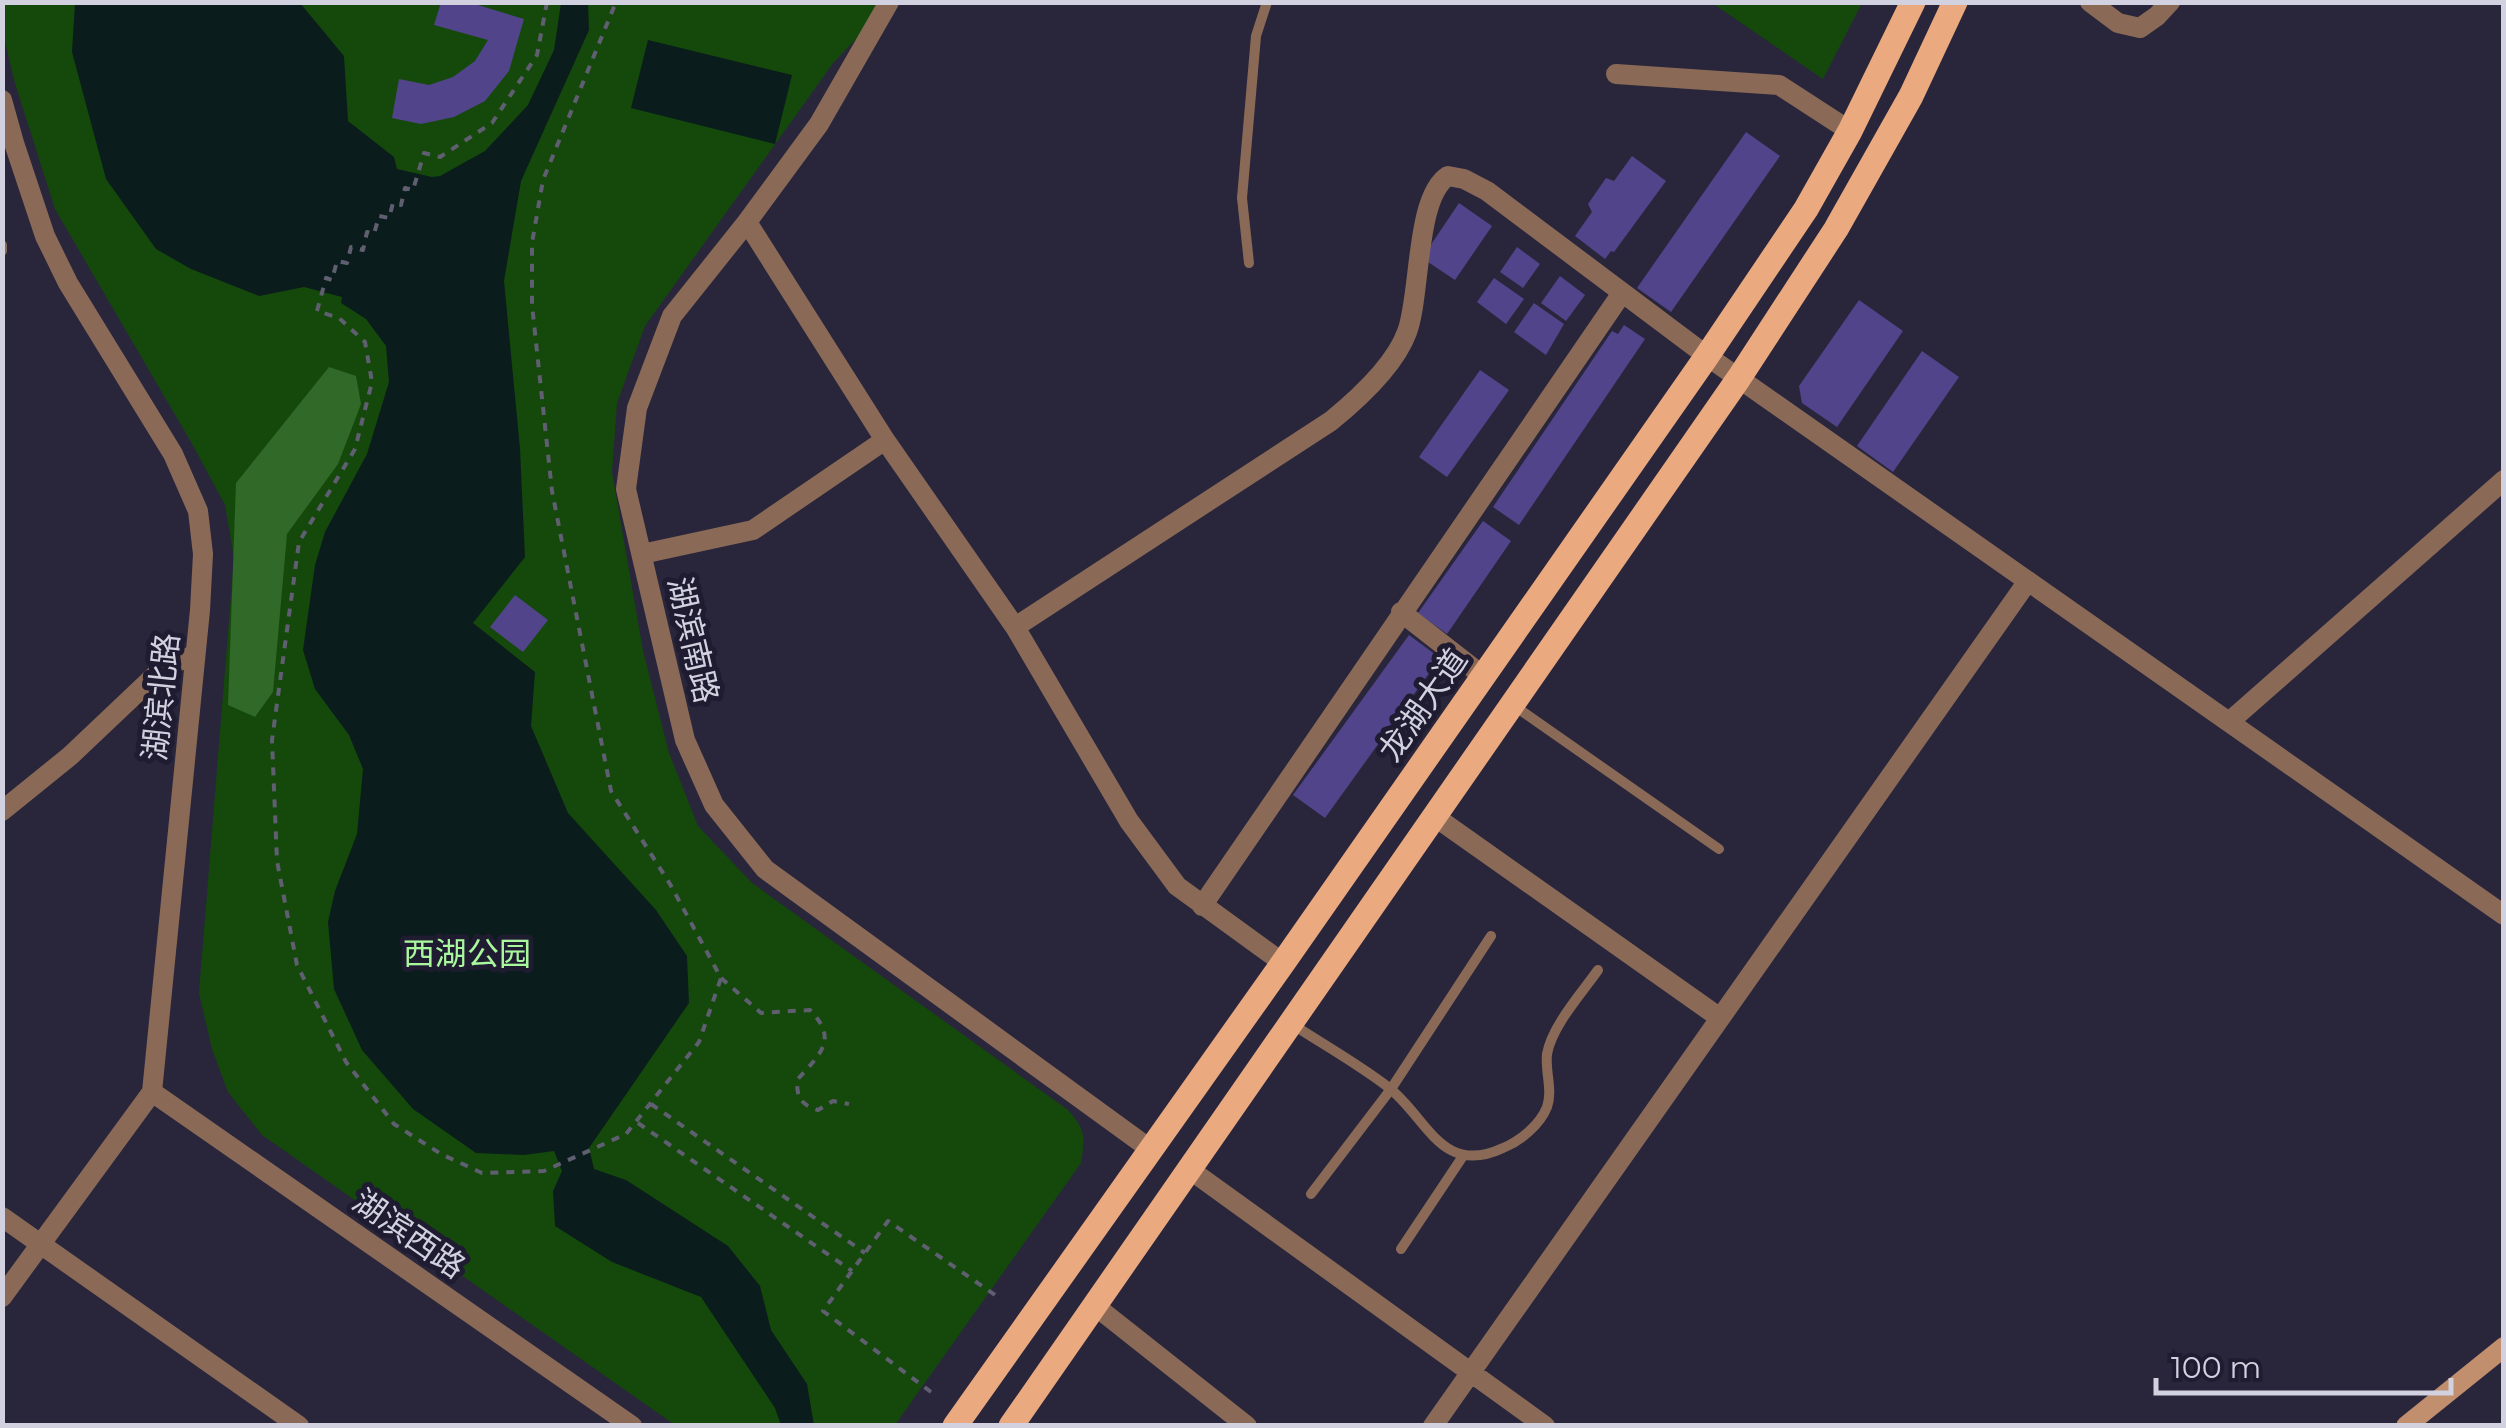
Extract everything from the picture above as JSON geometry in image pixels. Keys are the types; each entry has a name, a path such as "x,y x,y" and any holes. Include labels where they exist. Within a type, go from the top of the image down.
{"main road":[{"name":"龙湖大道","path":"954,1426 1484,676 1806,209 1850,131 1913,2"},
{"path":"1011,1426 1739,378 1836,229 1911,96 1954,2"}],"street":[{"name":"湖滨南路","path":"890,2 819,124 672,316 637,408 626,488 685,740 714,806 765,869 1150,1149"},
{"path":"2090,2 2118,24 2140,28 2170,2"},
{"path":"1616,74 1779,84 1850,131"},
{"name":"湖滨北路","path":"2,100 8,141 68,283 173,454 198,511 203,554 152,1092"},
{"path":"1015,626 1332,421 1359,398 1386,366 1407,332 1424,229 1438,182 1448,176 1464,179 1486,191 1707,356 2504,915"},
{"path":"747,222 885,440 1015,626 1129,821 1177,886 1283,963"},
{"path":"1202,906 1622,293"},
{"path":"642,554 753,530 885,440"},
{"path":"2229,722 2504,480"},
{"path":"1433,1426 2028,581"},
{"path":"1402,612 1484,676"},
{"path":"2,811 70,756 165,666 195,655"},
{"path":"1434,816 1720,1018"},
{"path":"2,1297 152,1092"},
{"name":"湖滨西路","path":"152,1092 632,1426"},
{"path":"1189,1169 1545,1426"},
{"path":"2,1217 299,1426"},
{"path":"1094,1305 1247,1426"},
{"path":"2406,1426 2504,1347"}],"lane":[{"path":"1249,263 1242,198 1256,36 1267,2"},
{"path":"1512,704 1719,849"},
{"path":"1312,1194 1390,1088 1491,936"},
{"path":"1291,1023 1390,1088 1442,1146 1463,1156 1495,1152 1522,1139 1546,1108 1550,1083 1546,1058 1552,1036 1598,970"},
{"path":"1401,1249 1463,1156"}],"path":[{"path":"547,2 538,55 492,122 440,157 424,154 413,190 405,188 401,205 393,203 389,218 379,216 374,234 367,232 362,250 352,247 347,263 337,261 332,280 326,278 318,311 338,318 366,342 372,382 355,448 299,542 272,740 277,861 298,964 346,1062 394,1124 440,1154 482,1174 544,1170 626,1134 699,1042 720,978"},
{"path":"616,2 543,180 532,242 532,305 552,491 611,791 670,884 720,978 761,1013 810,1010 821,1022 826,1040 820,1055 798,1080 797,1096 805,1106 818,1110 833,1100 849,1104"},
{"path":"652,1104 865,1253"},
{"path":"636,1122 852,1271"},
{"path":"931,1392 823,1311 888,1221 998,1297"}],"green space":[{"name":"西湖公园","path":"2,3 891,3 834,62 645,326 617,403 612,472 643,651 669,753 698,826 752,883 1068,1110 1081,1129 1081,1163 895,1425 675,1425 262,1135 228,1092 212,1049 199,993 234,558 225,505 55,209 14,80 3,33"},
{"path":"1712,3 1862,3 1823,79"},
{"path":"329,367 356,376 361,404 338,464 287,534 273,692 255,717 228,705 236,483"}],"shaded area":[{"path":"75,3 300,3 344,56 348,121 394,157 397,169 432,177 485,151 528,105 554,50 561,3 588,3 589,30 521,181 504,281 520,449 525,557 473,623 535,672 531,726 568,813 656,910 687,956 689,1003 589,1148 594,1169 626,1180 728,1246 760,1286 771,1330 807,1384 814,1425 781,1425 775,1408 701,1297 612,1262 555,1226 553,1191 562,1171 554,1151 524,1155 476,1153 413,1109 362,1050 334,989 328,922 335,891 357,834 363,769 349,735 315,689 303,650 315,565 325,532 367,454 389,382 386,346 366,319 341,303 342,297 304,287 259,296 191,269 156,249 106,179 72,52"},
{"path":"648,40 792,75 775,144 631,108"}],"building":[{"path":"441,2 468,2 524,19 509,71 485,101 454,117 421,124 392,118 399,79 429,85 453,77 475,61 488,40 434,25"},
{"path":"1746,132 1780,156 1671,312 1637,288"},
{"path":"1632,156 1666,181 1605,259 1575,236 1592,212 1588,204 1606,178 1614,181"},
{"path":"1459,203 1492,226 1455,280 1422,258"},
{"path":"1517,247 1540,264 1523,288 1500,272"},
{"path":"1560,276 1585,295 1566,321 1541,303"},
{"path":"1494,278 1524,299 1506,324 1477,302"},
{"path":"1859,300 1903,331 1837,427 1802,403 1799,386"},
{"path":"1534,303 1564,324 1546,355 1514,332"},
{"path":"1624,325 1645,339 1519,525 1493,507 1612,331 1618,334"},
{"path":"1922,351 1959,377 1893,472 1857,446"},
{"path":"1480,370 1509,390 1447,477 1419,457"},
{"path":"1483,521 1511,541 1447,634 1418,613"},
{"path":"515,595 548,620 523,652 490,627"},
{"path":"1409,635 1440,658 1325,818 1293,795"}]}
